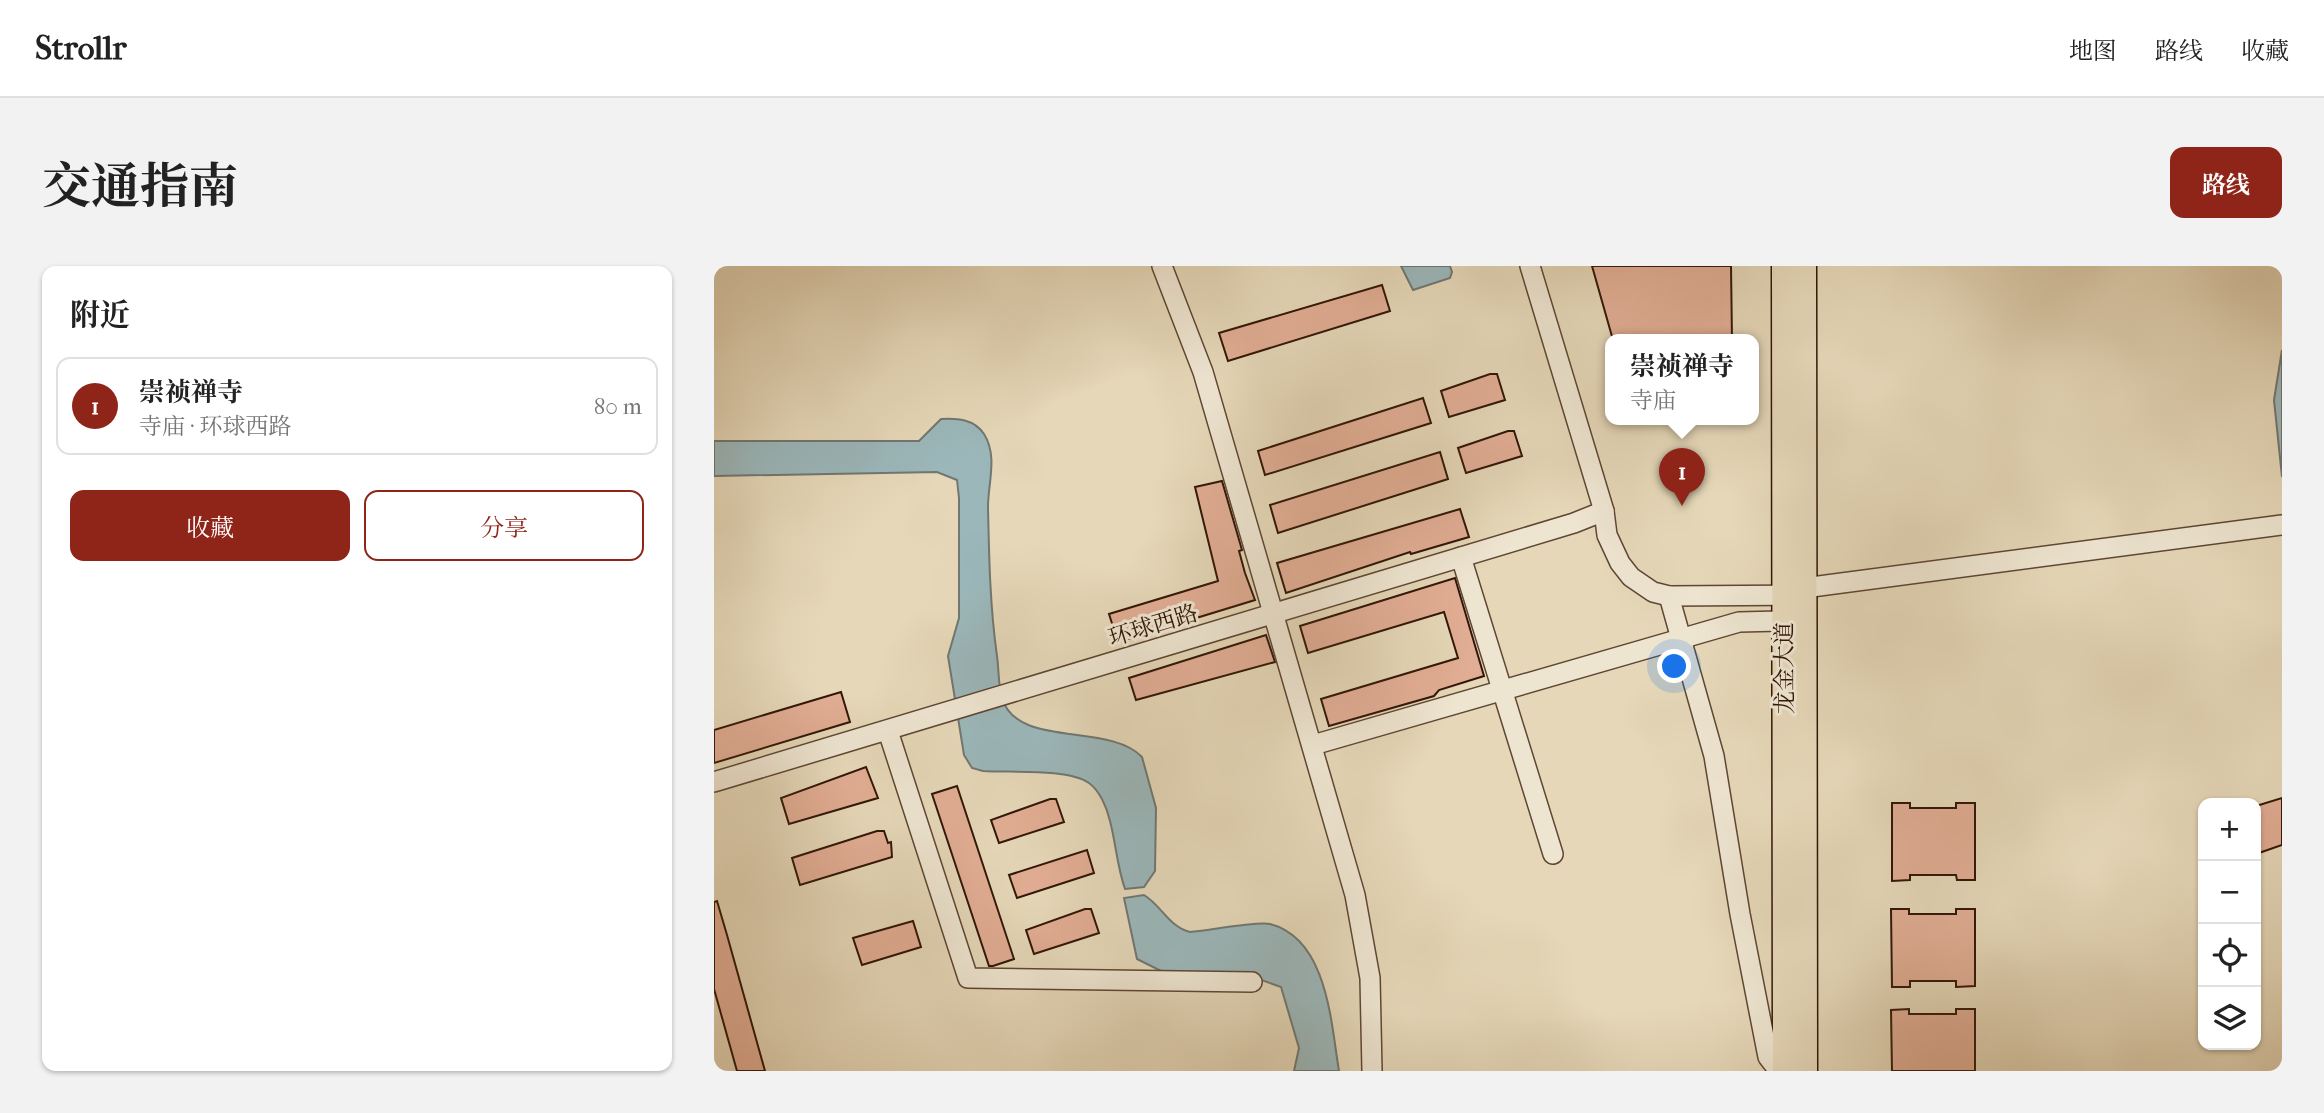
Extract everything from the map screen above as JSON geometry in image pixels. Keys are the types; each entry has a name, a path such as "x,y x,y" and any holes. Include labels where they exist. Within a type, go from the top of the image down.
{"main road":[{"name":"龙金大道","path":"1784,266 1796,589 1805,1071"},
{"name":"龙金大道","path":"1785,1071 1784,621 1796,589 1804,266"}],"street":[{"path":"1162,266 1195,344 1275,614 1365,938 1370,978 1372,1071"},
{"path":"1530,266 1604,511 1607,534 1625,570 1646,588 1669,596 1796,589 2282,525"},
{"path":"1604,511 1634,564 1657,582 1670,586 1796,589"},
{"name":"环球西路","path":"714,782 1275,614 1604,511"},
{"path":"1461,557 1553,853"},
{"path":"1669,596 1714,756 1740,914 1769,1057 1779,1071"},
{"path":"1312,745 1739,622 1784,621"},
{"path":"888,731 968,978 1252,982"}],"water":[{"path":"1401,266 1450,266 1452,272 1450,278 1413,290"},
{"path":"2282,350 2282,477 2274,400"},
{"path":"941,419 959,419 975,425 984,434 991,451 988,507 990,582 1002,698 1011,714 1026,724 1044,730 1108,740 1127,747 1142,757 1156,808 1155,871 1144,887 1125,889 1107,811 1100,795 1089,783 1080,778 1053,773 983,771 972,768 964,755 948,656 959,618 957,480 937,472 714,476 714,441 919,441"},
{"path":"1144,895 1171,921 1190,932 1263,923 1289,933 1304,947 1323,986 1339,1071 1294,1071 1299,1048 1281,987 1253,977 1175,978 1137,959 1124,898"}],"building":[{"path":"1592,266 1731,266 1732,334 1611,334"},
{"path":"1382,285 1390,311 1228,361 1219,333"},
{"path":"1497,374 1505,400 1449,417 1441,391"},
{"path":"1423,398 1431,423 1265,475 1258,451"},
{"path":"1514,431 1522,456 1466,473 1458,448"},
{"path":"1440,452 1448,479 1278,533 1270,505"},
{"path":"1222,481 1242,550 1239,551 1245,573 1255,600 1118,642 1109,614 1218,581 1195,487"},
{"path":"1460,509 1469,537 1411,554 1410,552 1286,593 1277,563"},
{"path":"1455,578 1484,676 1439,690 1434,696 1329,726 1321,699 1458,658 1444,612 1308,653 1300,626"},
{"path":"1266,635 1275,662 1136,700 1129,678"},
{"path":"841,692 850,722 714,763 714,730"},
{"path":"866,767 878,798 789,824 781,798"},
{"path":"957,786 1014,959 993,966 989,966 932,794"},
{"path":"2282,798 2282,845 2261,852 2261,804"},
{"path":"1056,799 1064,822 999,843 991,820"},
{"path":"1892,803 1910,803 1910,808 1956,808 1956,803 1975,803 1975,880 1957,880 1956,875 1910,875 1910,880 1892,881"},
{"path":"884,831 888,843 891,842 892,857 800,885 792,858"},
{"path":"1087,850 1094,873 1017,898 1009,875"},
{"path":"717,901 765,1071 737,1071 714,989 714,902"},
{"path":"1091,909 1099,933 1034,954 1026,930"},
{"path":"1891,909 1909,909 1909,914 1956,914 1956,909 1975,909 1975,986 1956,987 1956,981 1910,981 1910,987 1892,987"},
{"path":"913,921 921,947 862,965 853,938"},
{"path":"1909,1009 1909,1014 1956,1014 1956,1009 1975,1009 1975,1071 1892,1071 1891,1010"}],"place":[{"name":"崇祯禅寺","path":"1682,506"}]}
